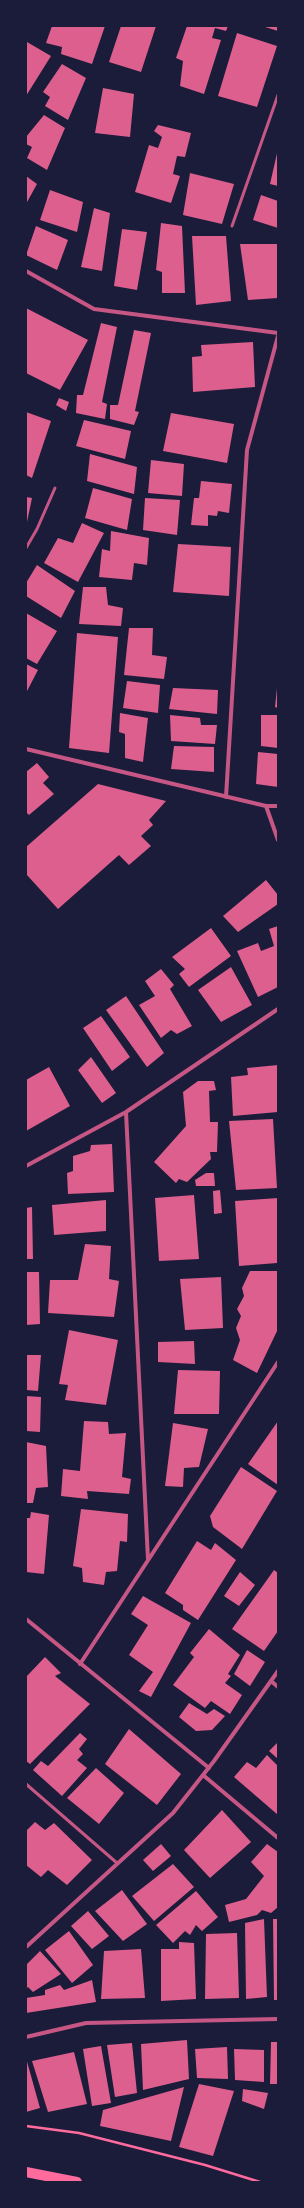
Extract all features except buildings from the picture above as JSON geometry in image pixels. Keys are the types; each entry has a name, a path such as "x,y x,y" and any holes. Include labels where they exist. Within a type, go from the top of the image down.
{"main road":[{"path":"26,2172 77,2182"}],"street":[{"path":"26,271 94,309 278,333"},
{"path":"226,797 247,450 278,336"},
{"path":"26,749 226,797 266,806 278,806"},
{"path":"266,806 278,840"},
{"path":"26,1166 126,1112 278,1009"},
{"path":"126,1112 148,1560"},
{"path":"80,1664 278,1362"},
{"path":"26,1619 209,1768"},
{"path":"26,1947 173,1813 209,1768 278,1671"},
{"path":"271,1681 278,1687"},
{"path":"203,1776 278,1838"},
{"path":"26,2037 86,2023 278,2019"}],"lane":[{"path":"232,226 278,95"},
{"path":"26,548 37,529 55,488"},
{"path":"26,1784 117,1863"}],"path":[{"path":"26,2126 79,2133 260,2182"}]}
